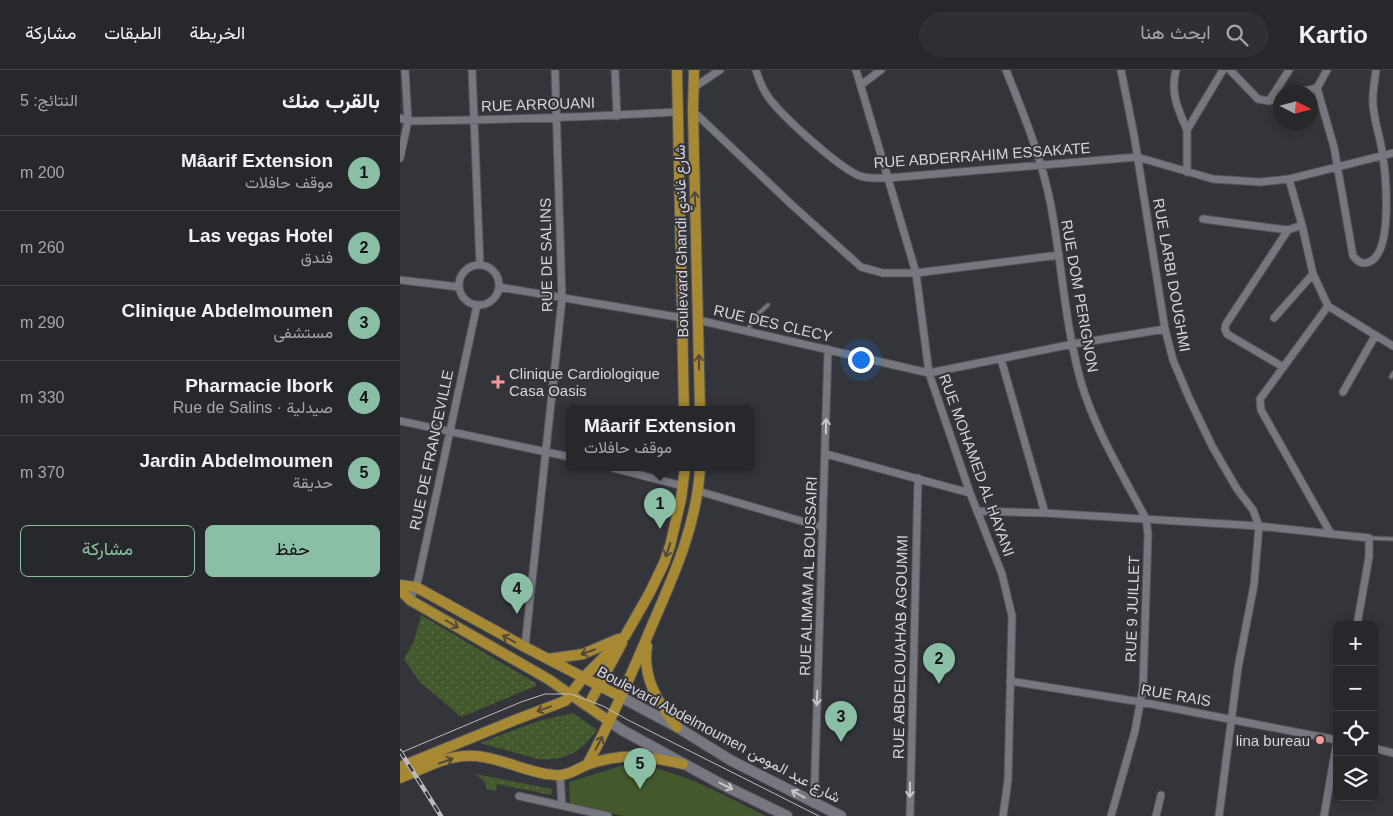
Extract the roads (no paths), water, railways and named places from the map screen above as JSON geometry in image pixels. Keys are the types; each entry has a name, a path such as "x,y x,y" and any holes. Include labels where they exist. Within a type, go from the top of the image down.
{"main road":[{"name":"Boulevard Ghandi شارع غاندي","path":"678,70 677,112 684,406"},
{"name":"Boulevard Ghandi شارع غاندي","path":"694,70 693,111 700,406"},
{"path":"588,706 664,563 678,514 685,471"},
{"path":"587,764 621,697 681,558 691,524 698,491 700,471"},
{"path":"400,585 416,587"},
{"name":"Boulevard Abdelmoumen شارع عبد المومن","path":"416,587 525,648 677,726 732,760 841,816"},
{"path":"400,590 410,600 548,679 609,721 683,764 787,816"},
{"path":"648,635 646,664 651,688 662,709 677,726"},
{"path":"548,659 583,654 625,636"},
{"path":"400,767 565,701 583,678 625,636"},
{"path":"400,778 457,757 474,756 490,758 536,772 560,776 587,764 617,756 656,758 683,764"}],"street":[{"path":"400,158 408,120 405,70"},
{"path":"472,70 480,265"},
{"name":"RUE DE SALINS","path":"525,648 562,299 555,70"},
{"path":"616,70 617,116"},
{"path":"693,88 720,70"},
{"name":"RUE ABDERRAHIM ESSAKATE","path":"756,70 768,97 779,110 832,158 848,170 862,177 888,178 1137,157"},
{"name":"RUE MOHAMED AL HAYANI","path":"856,70 916,273 929,373 970,493 1002,574 1012,616 1008,780 1003,816"},
{"path":"861,85 881,70"},
{"name":"RUE DOM PERIGNON","path":"1006,70 1042,164 1051,206 1073,344 1082,385 1094,416 1146,519"},
{"name":"RUE LARBI DOUGHMI","path":"1121,70 1165,329 1173,360 1212,446 1237,489 1253,510 1259,526"},
{"path":"1176,70 1173,86 1174,95 1186,130 1187,172"},
{"path":"1186,130 1223,70"},
{"path":"1230,70 1258,99 1273,100"},
{"path":"1238,78 1243,70"},
{"path":"1269,101 1289,70"},
{"path":"1318,86 1326,70"},
{"path":"1318,91 1334,147 1353,256 1361,263 1368,263 1375,258 1383,241 1386,203 1383,155 1373,105 1376,70"},
{"path":"693,111 792,205 861,267 883,273 916,273 1059,255"},
{"name":"RUE ARROUANI","path":"400,118 408,120 474,120 617,116 677,112"},
{"path":"1137,157 1213,178 1260,182 1289,179 1393,153"},
{"path":"1289,179 1313,274 1328,306 1393,346"},
{"path":"1203,219 1288,230 1302,225"},
{"path":"1283,367 1227,334 1225,329 1226,324 1288,230"},
{"path":"480,265 494,272 499,287 491,301 477,305 464,298 459,287 460,280 466,271 472,266 480,265"},
{"path":"1274,318 1313,274"},
{"path":"400,280 459,287"},
{"path":"499,287 683,318"},
{"name":"RUE DE FRANCEVILLE","path":"410,600 416,587 477,305"},
{"path":"1328,306 1260,399 1261,410 1331,534"},
{"name":"RUE DES CLECY","path":"698,320 929,373"},
{"path":"929,373 1073,344 1165,329"},
{"path":"1343,392 1376,336"},
{"name":"RUE ALIMAM AL BOUSSAIRI","path":"814,803 828,350"},
{"path":"1001,358 1045,513"},
{"path":"400,421 547,450 566,456"},
{"path":"826,454 970,493"},
{"path":"625,471 683,486"},
{"name":"RUE ABDELOUAHAB AGOUMMI","path":"910,816 918,478"},
{"path":"698,491 822,527"},
{"path":"977,511 1045,513 1259,526 1369,538 1369,557 1358,621"},
{"name":"RUE 9 JUILLET","path":"1110,816 1135,730 1143,686 1148,534 1146,519"},
{"path":"1219,816 1238,668 1254,585 1259,526"},
{"name":"RUE RAIS","path":"1010,682 1141,702 1333,739"},
{"path":"1378,749 1393,753"},
{"path":"1324,816 1334,756"},
{"path":"560,776 562,805"},
{"path":"1156,816 1161,795"},
{"path":"519,796 608,816"}],"lane":[{"path":"747,331 759,313 768,305"},
{"path":"1369,538 1393,539"}],"tram line":[{"path":"400,753 521,702 545,694 571,694 603,706 819,816"}],"railway":[{"path":"400,751 441,816"}],"place":[{"name":"Clinique Cardiologique Casa Oasis","path":"498,382"},
{"name":"Mâarif Extension","path":"660,529"},
{"name":"Pharmacie Ibork","path":"517,614"},
{"name":"Las vegas Hotel","path":"939,684"},
{"name":"lina bureau","path":"1320,740"},
{"name":"Clinique Abdelmoumen","path":"841,742"},
{"name":"Jardin Abdelmoumen","path":"640,789"}]}
